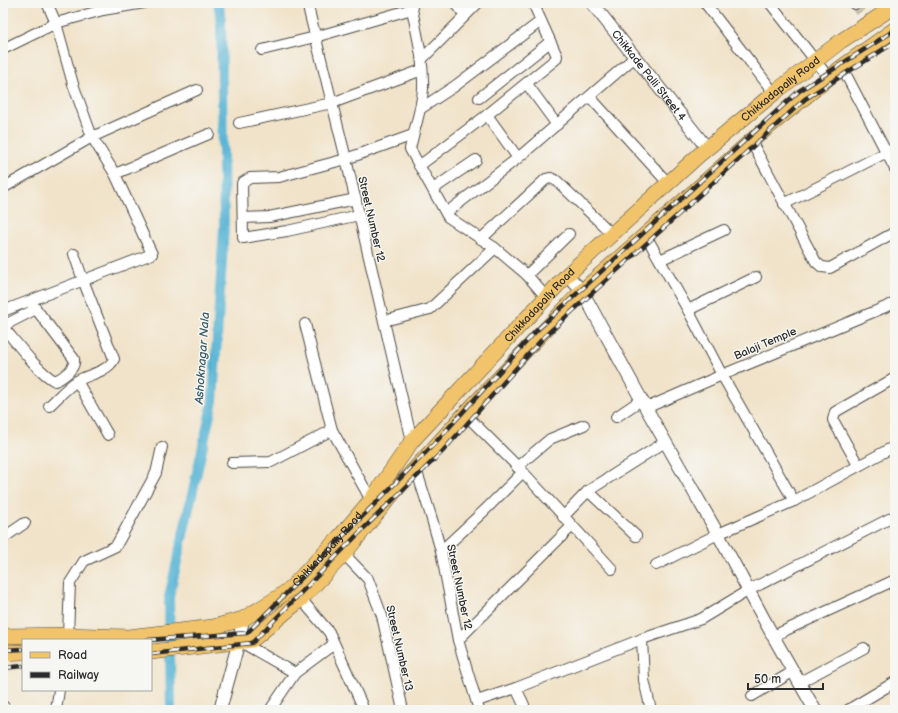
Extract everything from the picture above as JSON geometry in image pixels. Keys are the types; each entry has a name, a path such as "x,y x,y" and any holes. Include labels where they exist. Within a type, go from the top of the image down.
{"main road":[{"name":"Chikkadapally Road","path":"3,636 68,635 128,637 213,628 243,619 279,597 292,587 342,534 370,500 412,441 567,275 707,148 774,92 841,41 895,6"},
{"name":"Chikkadapally Road","path":"152,652 252,640 301,599 344,554 394,492 465,414 582,291 751,141 842,67 895,29"},
{"path":"3,653 22,652"}],"street":[{"path":"33,305 74,358 75,362 73,367 55,381 40,368 3,326 33,305 82,280 152,254 115,174 92,137 73,84 56,23 47,3"},
{"path":"3,49 56,23 103,10 144,3"},
{"name":"Street Number 12","path":"307,3 356,199 412,441"},
{"path":"456,3 465,16"},
{"path":"422,59 478,3"},
{"path":"419,166 487,116 556,60 557,56 532,3"},
{"name":"Chikkade Palli Street 4","path":"592,3 707,148"},
{"path":"705,3 774,92"},
{"path":"770,3 829,78"},
{"path":"262,50 315,37 411,6 422,59 423,90 410,149 448,218 495,248 527,275 546,297"},
{"path":"420,108 455,86 541,21"},
{"path":"479,98 550,42"},
{"path":"446,213 518,158 635,57"},
{"path":"842,67 891,150 895,169"},
{"path":"239,123 332,103 422,70"},
{"path":"527,84 557,125"},
{"path":"3,188 92,137 197,90"},
{"path":"590,97 668,183"},
{"path":"487,116 518,158"},
{"path":"115,174 209,134"},
{"path":"359,215 287,231 243,238 242,183 250,178 279,177 346,159 413,135"},
{"path":"751,141 816,262 822,267 830,268 895,232"},
{"path":"784,204 891,150"},
{"path":"433,190 476,160"},
{"path":"481,239 546,179 551,178 557,181 612,234"},
{"path":"243,218 269,217 356,199"},
{"path":"660,260 724,230"},
{"path":"527,275 569,234"},
{"path":"645,234 688,310 722,375 794,501"},
{"path":"384,322 430,309 495,248"},
{"path":"49,406 77,381 109,367 114,359 82,280 74,254"},
{"path":"567,275 582,291 665,442 718,534 773,636 816,710"},
{"path":"688,310 756,277"},
{"name":"Balaji Temple","path":"616,417 644,404 722,375 895,302"},
{"path":"3,311 33,305"},
{"path":"305,324 332,430 370,500"},
{"path":"858,465 833,420 833,416 835,412 895,378"},
{"path":"77,381 108,436"},
{"path":"465,414 520,470 612,569"},
{"path":"441,551 485,510 550,439 584,426"},
{"path":"232,462 271,462 332,430"},
{"path":"563,517 588,491 665,442"},
{"path":"656,564 718,534 794,501 895,446"},
{"path":"68,635 70,583 84,561 116,546 156,473 162,447"},
{"name":"Street Number 12","path":"416,469 441,551 458,640 478,706"},
{"path":"588,491 636,536"},
{"path":"478,706 516,688 642,638 700,618 749,590 895,516"},
{"path":"3,538 25,523"},
{"path":"458,640 572,526"},
{"name":"Street Number 13","path":"344,554 368,579 371,586 382,616 403,710"},
{"path":"773,636 895,580"},
{"path":"301,599 329,632 362,705"},
{"path":"220,710 239,641 243,619"},
{"path":"642,638 644,680 651,710"},
{"path":"239,641 261,655 295,673"},
{"path":"270,710 295,673 334,644"},
{"path":"800,682 864,648"},
{"path":"752,696 794,671"},
{"path":"848,710 895,682"},
{"path":"516,688 524,705 524,710"},
{"path":"56,710 59,691"},
{"path":"3,706 4,710"}],"waterway":[{"name":"Ashoknagar Nala","path":"171,710 169,597 213,401 224,228 221,19 218,3"}],"tunnel":[{"path":"855,4 868,24"}],"railway":[{"path":"152,640 247,633 434,444 537,330 799,91 895,30"},
{"path":"152,654 252,643 361,531 442,452 544,337 805,99 895,42"},
{"path":"3,650 22,649"},
{"path":"3,668 22,666"}]}
